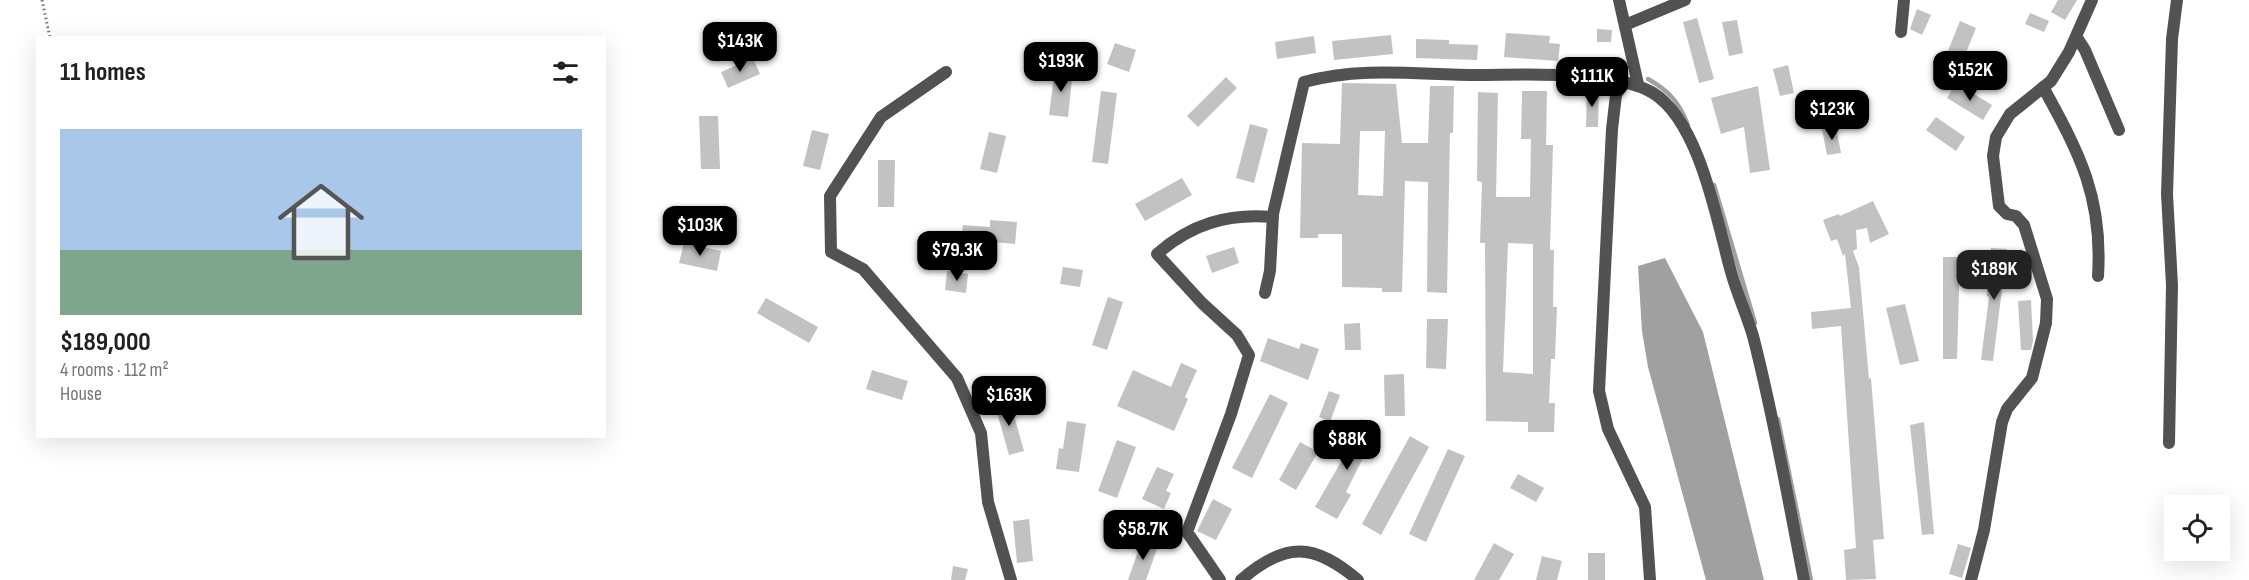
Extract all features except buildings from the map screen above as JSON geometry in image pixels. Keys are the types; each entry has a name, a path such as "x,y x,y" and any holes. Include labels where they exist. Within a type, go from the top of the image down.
{"street":[{"path":"1618,0 1638,84"},
{"path":"1625,25 1684,0"},
{"path":"1901,32 1904,0"},
{"path":"1971,580 1984,530 2002,422 2007,409 2032,378 2046,323 2047,299 2044,283 2024,225 2016,216 2007,214 1999,206 1993,156 1996,137 2010,114 2051,81 2076,36 2092,0"},
{"path":"2169,443 2172,285 2167,194 2172,39 2177,0"},
{"path":"2076,36 2085,50 2119,130"},
{"path":"946,72 881,117 830,196 831,252 863,269 957,378 981,433 988,502 1011,580"},
{"path":"1265,293 1270,272 1273,217 1304,82 1337,73 1378,72 1583,77 1638,84 1656,94 1673,110 1705,176 1731,272 1752,335 1804,580"},
{"path":"1623,83 1616,95 1612,129 1599,391 1608,429 1645,507 1650,580"},
{"path":"2043,87 2080,160 2094,195 2101,240 2098,276"},
{"path":"1220,580 1187,532 1232,414 1248,355 1237,335 1202,303 1157,254 1173,239 1222,218 1247,214 1273,217"},
{"path":"1241,580 1269,559 1285,553 1306,552 1322,554 1338,563 1358,580"}],"path":[{"path":"42,0 50,36"}],"shaded area":[{"path":"1665,258 1703,332 1764,580 1706,580 1648,367 1642,331 1638,266"}],"waterway":[{"path":"1648,79 1672,98 1688,125"},
{"path":"1714,185 1755,323"},
{"path":"1778,419 1811,580"}]}
